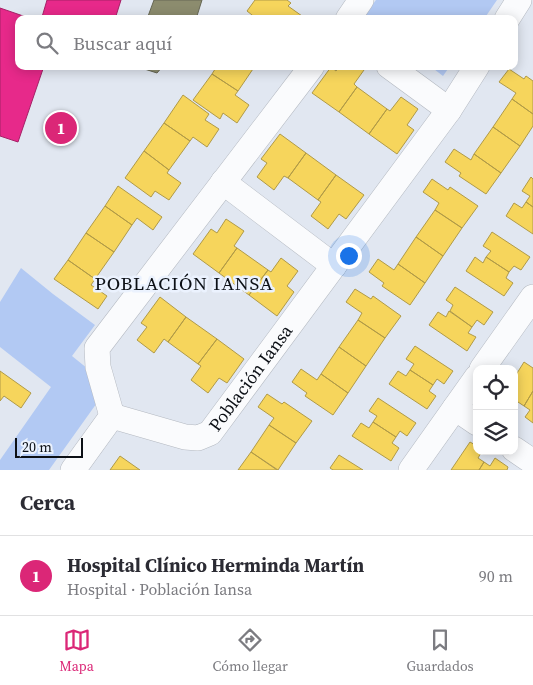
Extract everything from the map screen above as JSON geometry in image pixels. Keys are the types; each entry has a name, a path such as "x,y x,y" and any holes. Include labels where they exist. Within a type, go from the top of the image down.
{"street":[{"path":"351,15 361,0"},
{"path":"510,15 519,0"},
{"path":"73,470 112,416 98,367 97,348 309,70"},
{"path":"395,70 449,110"},
{"name":"Población Iansa","path":"112,416 185,437 198,438 210,433 449,110 474,70"},
{"path":"223,182 334,266"},
{"path":"485,365 533,297"},
{"path":"411,470 473,383"},
{"path":"455,408 473,420"},
{"path":"518,452 533,462"}],"shaded area":[{"path":"376,0 497,0 487,15 365,15"},
{"path":"435,70 447,70 443,76"},
{"path":"21,268 95,325 72,356 109,386 49,470 0,470 0,460 51,387 0,347 0,302"}],"building: Viviendas":[{"path":"255,0 287,0 291,3 288,6 301,15 252,15 247,11"},
{"path":"214,70 252,70 238,91 212,74"},
{"path":"329,70 364,70 354,84 357,87 339,112 312,93"},
{"path":"508,70 524,79 526,76 533,81 533,114 512,99 516,93 499,82"},
{"path":"212,74 238,91 235,95 249,105 237,123 223,113 220,119 193,100"},
{"path":"357,87 387,109 369,134 339,112"},
{"path":"183,95 209,114 205,120 219,129 207,147 193,137 190,141 164,123"},
{"path":"401,97 418,109 407,125 414,130 397,154 369,134 387,109 390,111"},
{"path":"512,99 533,114 533,126 520,146 493,127"},
{"path":"164,123 190,141 169,170 144,151"},
{"path":"493,127 520,146 501,173 474,154"},
{"path":"280,134 306,153 288,178 284,176 274,190 257,177 267,163 261,159"},
{"path":"454,149 471,160 474,154 501,173 486,194 459,176 461,173 445,162"},
{"path":"144,151 169,170 167,173 181,183 169,200 155,191 151,197 125,178"},
{"path":"306,153 336,175 318,200 288,178"},
{"path":"336,175 364,195 346,219 339,214 328,229 311,216 321,202 318,200"},
{"path":"531,177 533,179 533,207 526,202 530,196 522,191"},
{"path":"432,179 448,190 450,187 478,206 462,228 435,210 439,203 423,192"},
{"path":"118,186 162,217 153,230 137,218 132,225 105,206"},
{"path":"526,202 533,207 533,234 506,216 514,203 522,208"},
{"path":"105,206 132,225 114,252 86,233"},
{"path":"435,210 462,228 443,256 416,237"},
{"path":"226,219 244,231 234,246 237,248 219,273 193,254 211,229 217,233"},
{"path":"492,232 530,257 521,270 514,266 509,272 486,257 491,251 483,246"},
{"path":"86,233 114,252 95,279 68,260"},
{"path":"416,237 443,256 425,283 398,264"},
{"path":"237,248 268,270 249,295 219,273"},
{"path":"475,257 483,263 486,257 509,272 506,278 513,283 504,296 466,271"},
{"path":"281,258 298,271 287,286 294,292 277,316 249,295 268,270 271,272"},
{"path":"378,259 394,270 398,264 425,283 410,305 382,286 384,283 369,272"},
{"path":"68,260 95,279 91,285 107,296 98,309 54,279"},
{"path":"455,287 493,312 484,325 477,320 472,327 450,311 453,305 446,300"},
{"path":"355,289 371,299 373,296 401,316 385,338 358,320 362,313 346,302"},
{"path":"160,297 186,317 168,342 164,339 154,353 137,340 147,327 141,323"},
{"path":"449,311 472,327 468,333 476,337 467,351 429,325 438,312 446,317"},
{"path":"186,317 217,339 198,364 168,342"},
{"path":"358,320 385,338 366,366 339,347"},
{"path":"217,339 244,359 227,383 219,378 208,393 191,380 201,366 198,364"},
{"path":"415,346 453,371 444,384 437,379 433,385 410,370 414,364 406,359"},
{"path":"339,347 366,366 348,393 321,374"},
{"path":"524,362 533,368 533,391 524,406 518,402 518,372"},
{"path":"301,369 317,380 321,374 348,393 333,415 305,396 307,393 292,382"},
{"path":"410,370 433,385 429,391 436,396 427,409 389,384 398,371 406,376"},
{"path":"0,371 31,393 21,408 4,396 0,401"},
{"path":"533,391 533,423 525,417 530,410 524,406"},
{"path":"267,394 282,404 284,402 312,421 296,443 269,425 274,418 258,407"},
{"path":"378,398 416,423 407,436 400,431 396,437 373,422 377,416 369,411"},
{"path":"373,422 396,437 392,443 399,448 391,461 352,436 361,423 369,428"},
{"path":"269,425 296,443 278,470 251,452"},
{"path":"470,442 473,444 473,455 480,455 478,458 484,462 479,470 451,470"},
{"path":"251,452 277,470 238,470"},
{"path":"339,455 363,470 333,470 330,468"},
{"path":"120,456 140,470 110,470"},
{"path":"495,458 508,467 507,470 479,470 484,462 490,466"}],"building: Salud":[{"path":"47,0 121,0 116,15 43,15"},
{"path":"0,8 20,15 15,15 15,70 43,70 18,142 0,136"}],"building: Industria":[{"path":"154,0 202,0 197,15 148,15"},
{"path":"148,70 160,70 157,73"}],"place":[{"name":"Hospital Clínico Herminda Martín","path":"61,128"}],"district":[{"name":"POBLACIÓN IANSA","path":"184,283"}]}
